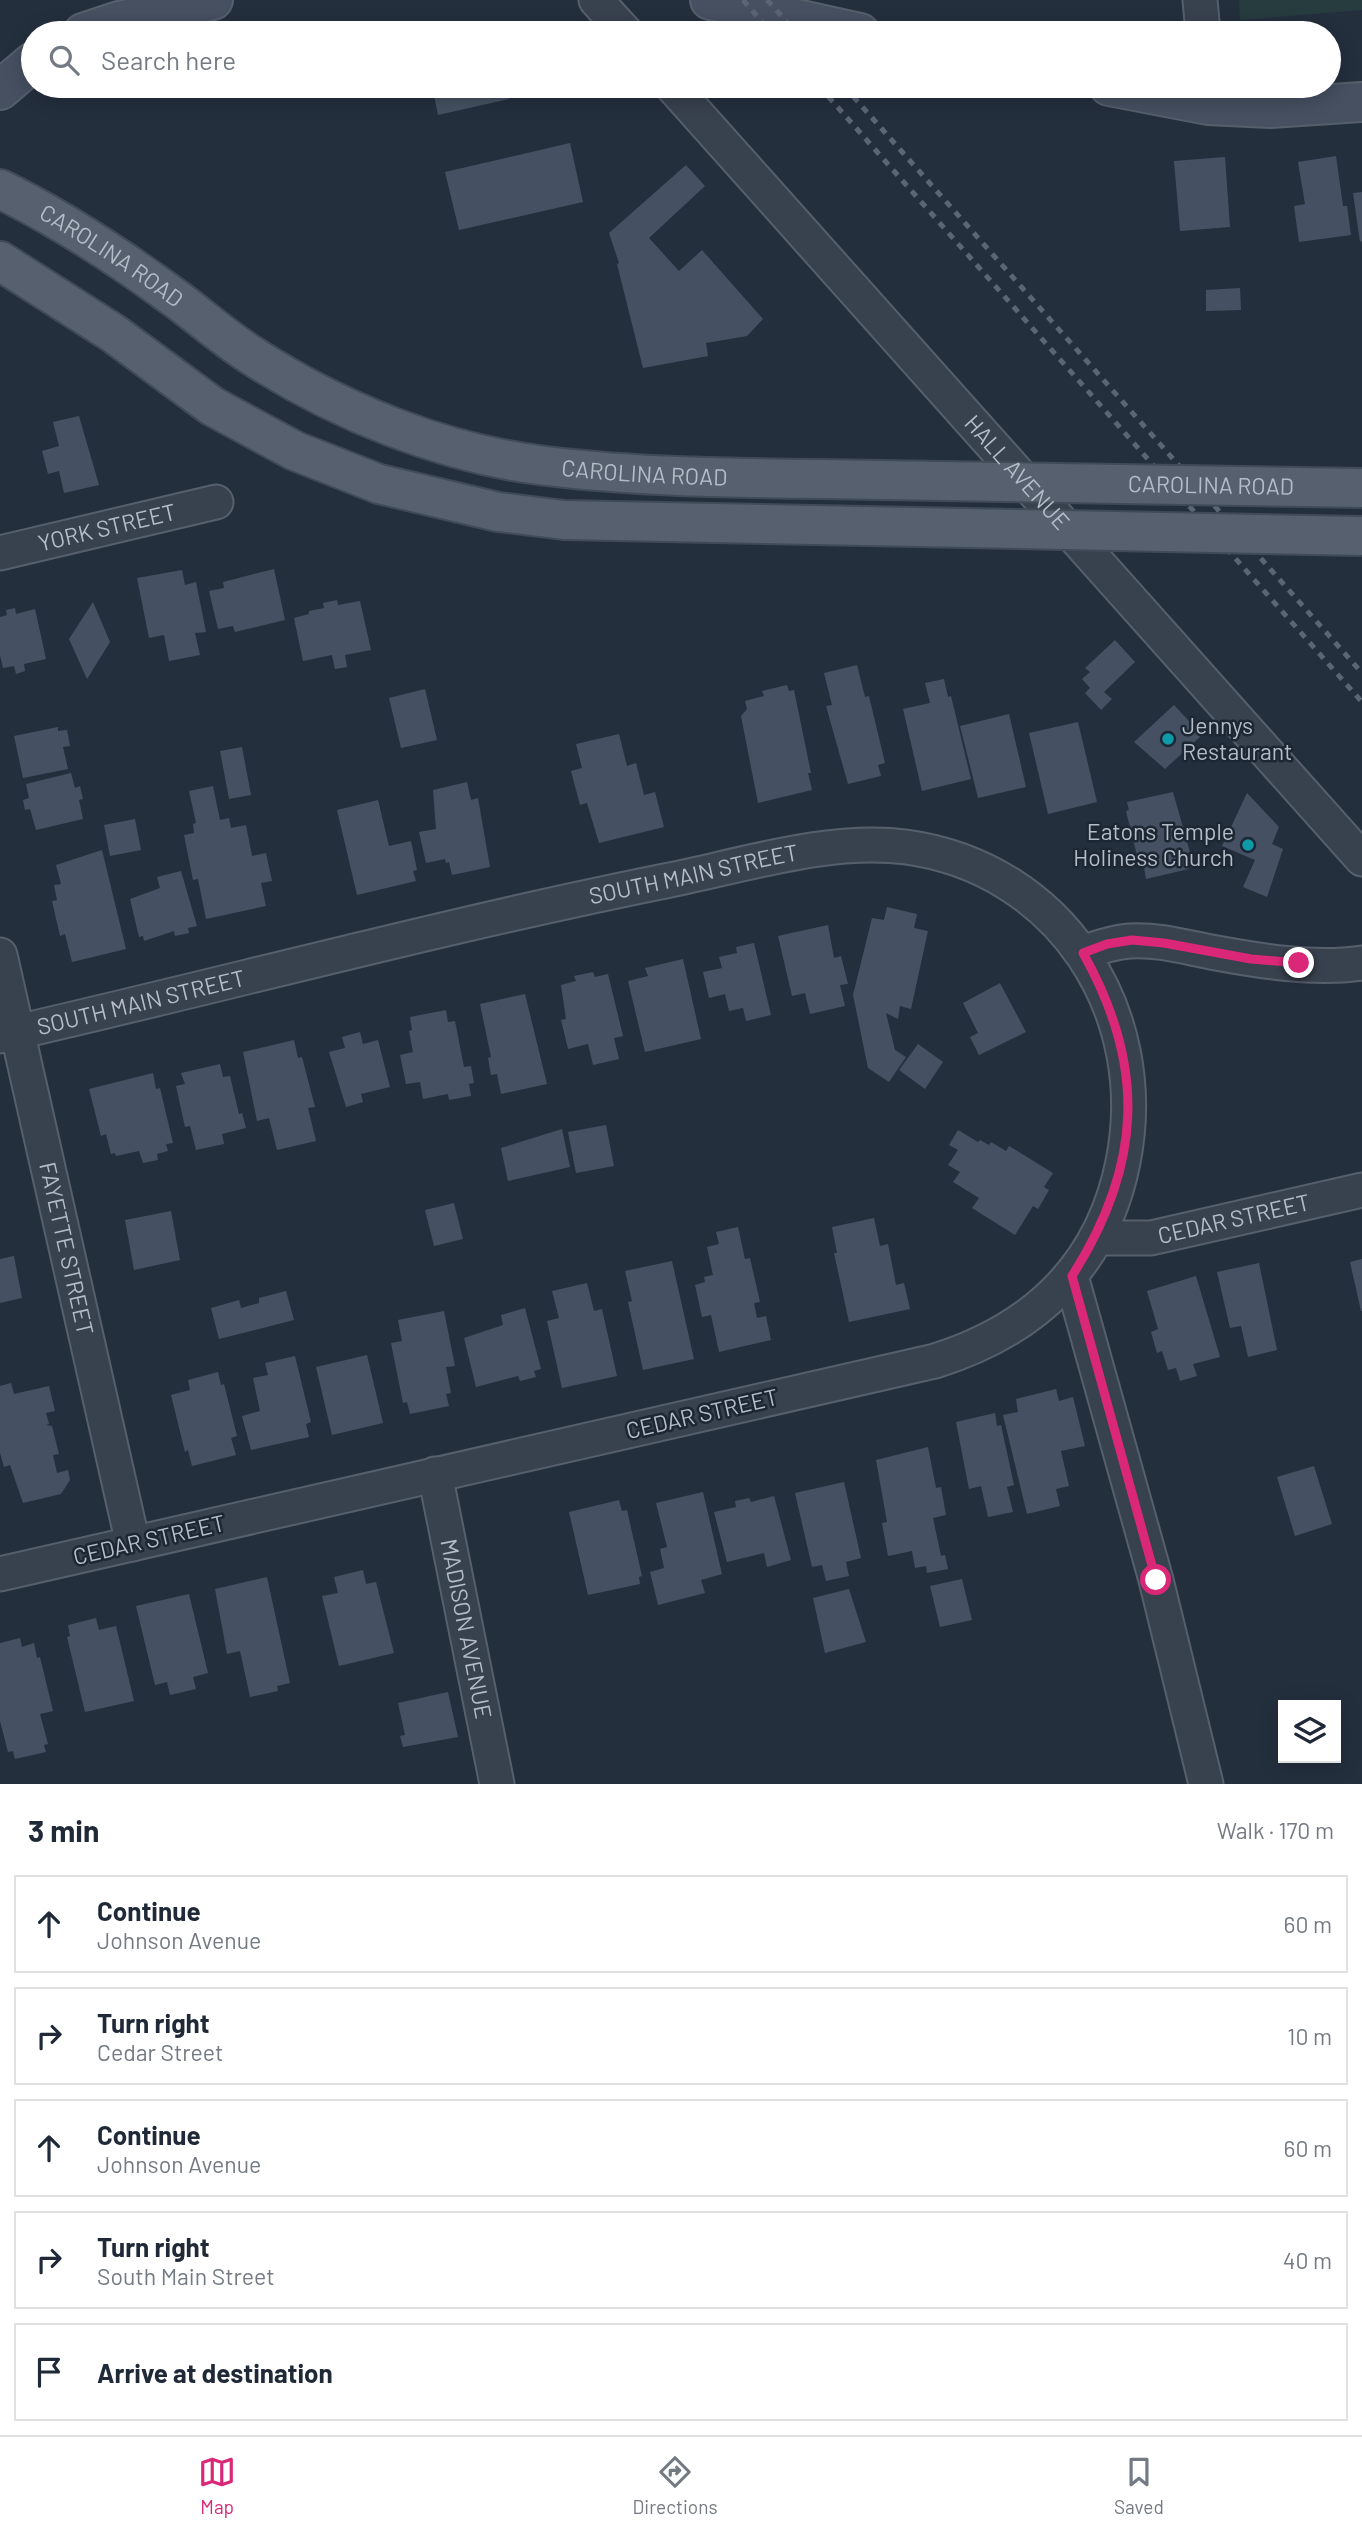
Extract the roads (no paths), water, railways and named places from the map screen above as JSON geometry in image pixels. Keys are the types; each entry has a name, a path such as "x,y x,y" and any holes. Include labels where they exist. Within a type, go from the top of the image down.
{"main road":[{"name":"CAROLINA ROAD","path":"0,189 46,211 118,258 250,355 321,394 427,438 485,454 544,466 666,477 1362,488"},
{"name":"CAROLINA ROAD","path":"0,261 83,312 212,406 295,451 379,484 498,512 565,520 1362,536"}],"street":[{"path":"119,21 213,0"},
{"path":"596,0 615,21"},
{"path":"710,0 805,21"},
{"path":"1200,0 1202,21"},
{"path":"0,90 21,72"},
{"name":"HALL AVENUE","path":"683,98 1362,859"},
{"path":"1222,98 1270,108 1362,102"},
{"name":"YORK STREET","path":"0,553 216,502"},
{"name":"SOUTH MAIN STREET","path":"9,1034 622,890 848,844 916,849 941,854 985,870 1026,893 1054,917 1083,953 1106,993 1118,1028 1127,1084 1124,1154 1119,1182 1096,1238"},
{"path":"1083,953 1107,944 1132,940 1251,959 1340,966 1362,963"},
{"name":"FAYETTE STREET","path":"0,955 9,1034 133,1544"},
{"name":"CEDAR STREET","path":"0,1574 934,1361 970,1350 1011,1329 1048,1302 1072,1276 1096,1238 1151,1238 1362,1190"},
{"path":"1072,1276 1156,1580 1206,1784"},
{"name":"MADISON AVENUE","path":"435,1474 497,1784"}],"railway":[{"path":"743,0 761,21"},
{"path":"767,0 786,21"},
{"path":"830,98 1362,702"},
{"path":"855,98 1362,673"}],"place":[{"name":"Jennys Restaurant","path":"1168,739"},
{"name":"Eatons Temple Holiness Church","path":"1248,845"}]}
